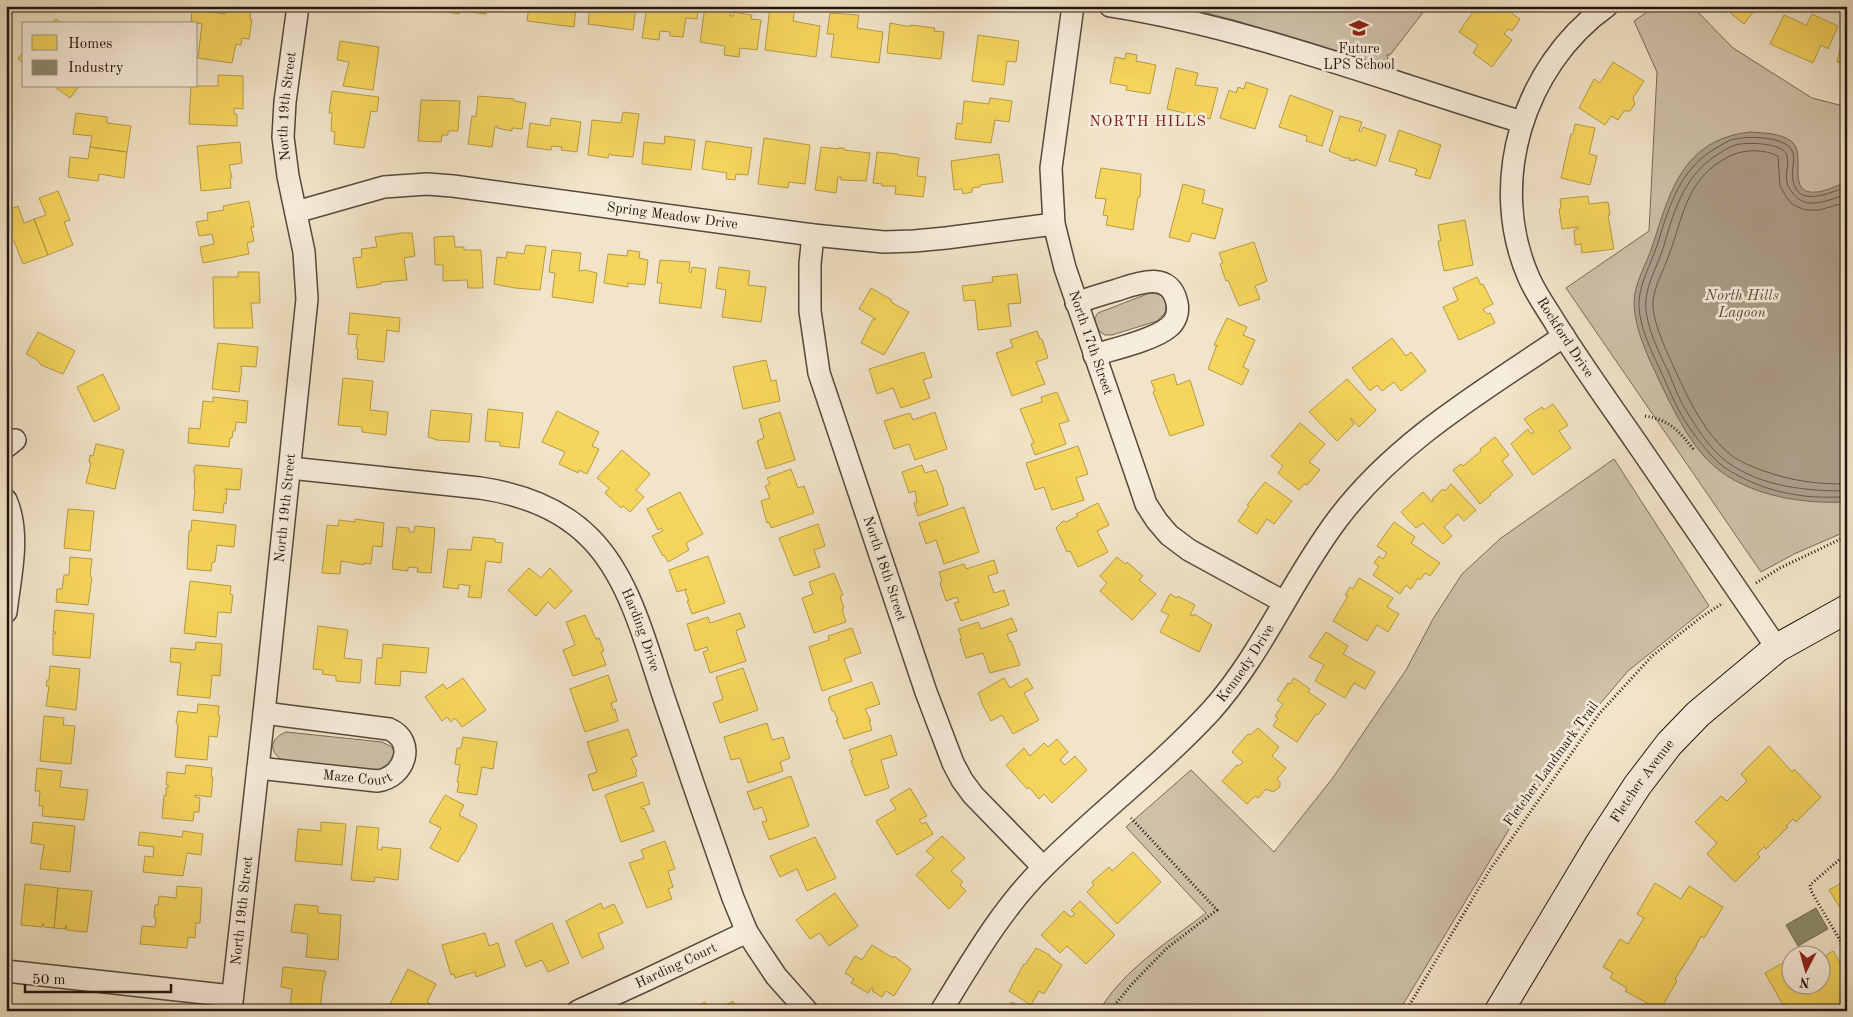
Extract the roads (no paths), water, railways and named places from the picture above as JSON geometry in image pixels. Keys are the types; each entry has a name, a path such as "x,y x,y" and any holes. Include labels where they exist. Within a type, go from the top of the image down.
{"main road":[{"name":"Fletcher Avenue","path":"1499,1011 1598,846 1637,786 1669,744 1698,714 1777,648 1847,609"}],"street":[{"name":"North 19th Street","path":"231,1004 264,713 307,290 304,252 285,161 283,137 285,102 298,6"},
{"name":"North 17th Street","path":"1073,6 1052,168 1054,224 1076,303 1146,504 1169,535 1189,550 1284,602"},
{"path":"1110,6 1162,16 1256,39 1522,122"},
{"name":"Rockford Drive","path":"1606,6 1582,26 1565,45 1544,74 1522,122 1511,178 1511,208 1516,237 1529,279 1564,336 1777,648"},
{"name":"Spring Meadow Drive","path":"296,212 384,187 427,184 813,235 884,242 914,241 1054,224"},
{"name":"North 18th Street","path":"813,235 810,264 810,311 819,373 930,700 953,763 962,780 973,795 1043,868"},
{"path":"1076,303 1151,280 1162,283 1170,288 1176,298 1178,306 1176,318 1166,330 1094,355"},
{"name":"Kennedy Drive","path":"941,1011 989,934 1013,902 1043,868 1180,742 1211,710 1239,675 1310,558 1353,500 1377,474 1411,443 1451,413 1564,336"},
{"name":"Harding Drive","path":"290,468 509,492 534,501 558,513 589,537 607,558 632,604 732,898 747,932 776,976 807,1011"},
{"path":"6,500 11,515 13,538 6,612"},
{"name":"Maze Court","path":"258,768 377,781 388,779 396,773 402,765 404,757 402,740 397,733 389,729 264,713"},
{"name":"Harding Court","path":"578,1011 747,932"},
{"path":"6,972 231,1004"}],"water":[{"name":"North Hills Lagoon","path":"1750,132 1777,135 1791,141 1796,147 1798,155 1799,181 1801,187 1807,191 1817,192 1847,182 1847,502 1814,502 1764,493 1734,480 1720,471 1701,452 1685,429 1646,352 1636,322 1634,301 1636,287 1665,207 1682,172 1694,157 1709,146 1727,137"}],"place":[{"name":"Future LPS School","path":"1359,28"}],"district":[{"name":"NORTH HILLS","path":"1148,122"}]}
